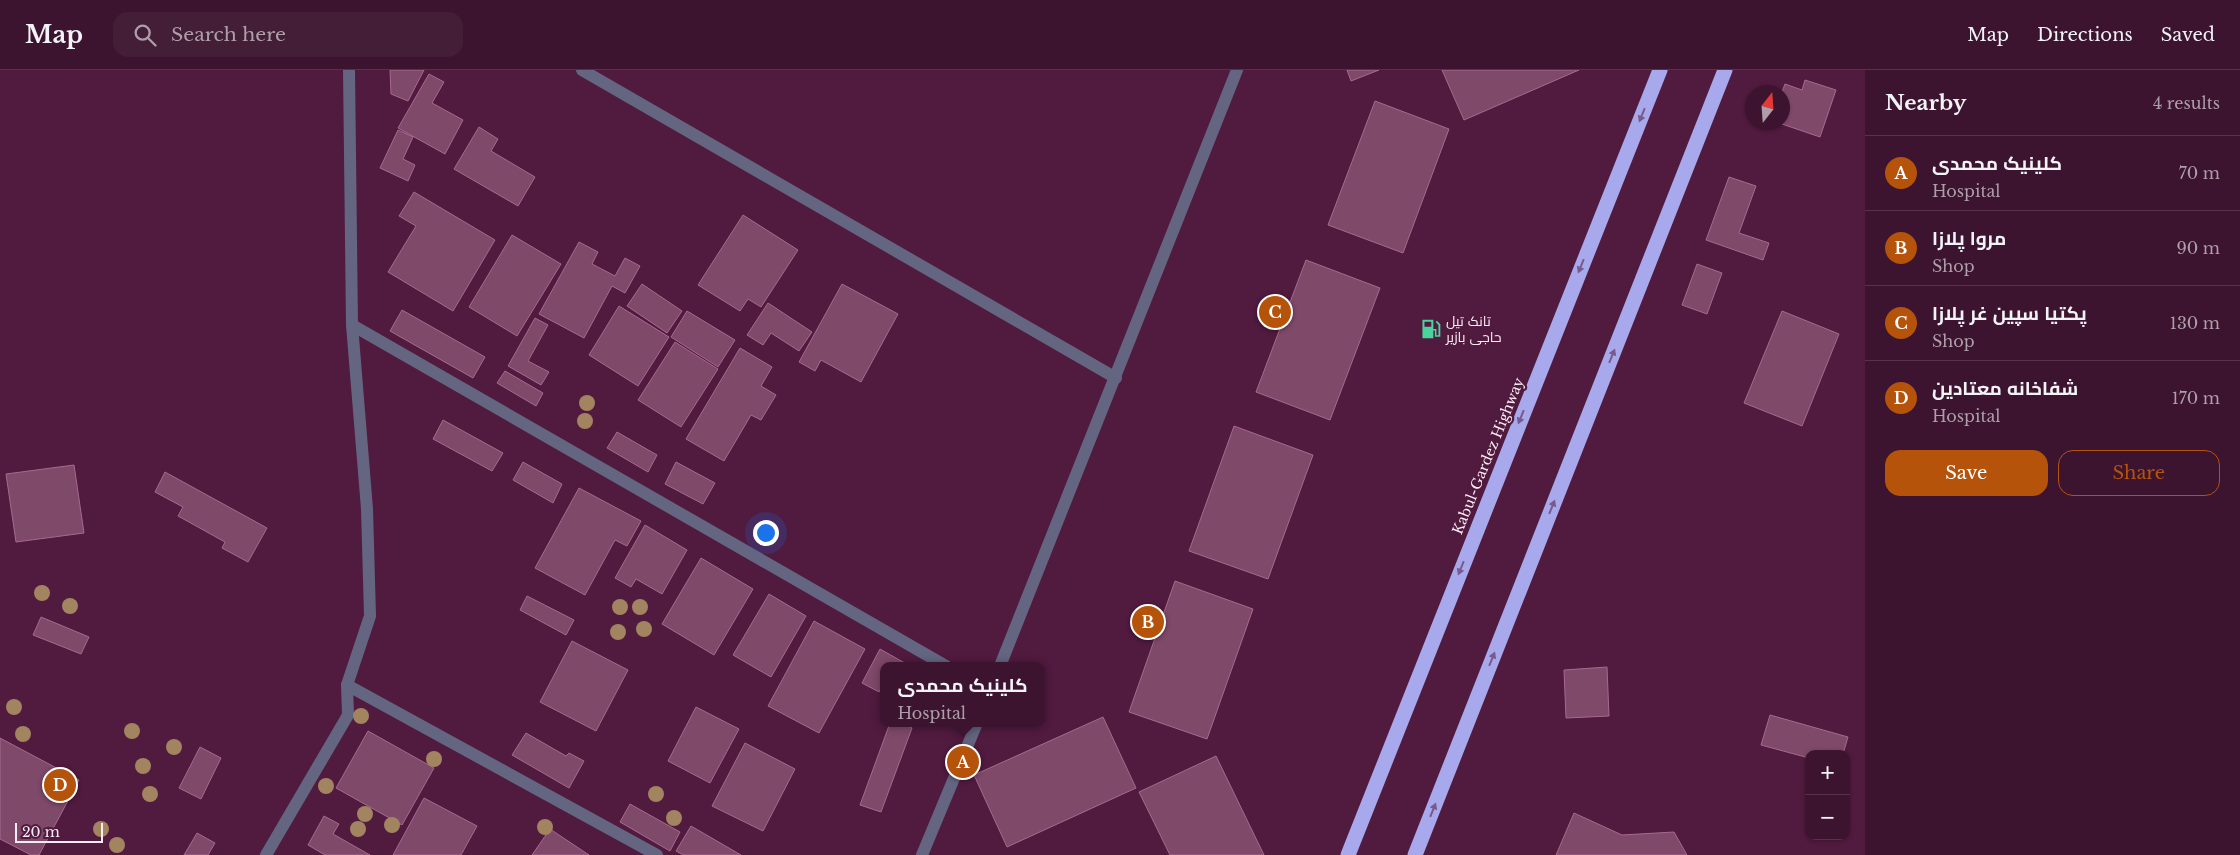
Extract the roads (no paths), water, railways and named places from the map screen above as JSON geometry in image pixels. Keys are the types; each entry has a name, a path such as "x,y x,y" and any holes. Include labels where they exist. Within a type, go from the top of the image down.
{"highway":[{"name":"Kabul-Gardez Highway","path":"1348,855 1660,70"},
{"path":"1415,855 1725,70"}],"street":[{"path":"266,855 348,715 347,685 370,616 367,510 352,325 348,70"},
{"path":"582,70 1116,378"},
{"path":"1002,662 1238,70"},
{"path":"352,325 939,662"},
{"path":"347,685 657,855"},
{"path":"922,855 974,727"}],"place":[{"name":"پکتیا سپین غر پلازا","path":"1275,312"},
{"name":"تانک تیل حاجی بازیر","path":"1431,329"},
{"name":"مروا پلازا","path":"1148,622"},
{"name":"کلینیک محمدی","path":"963,762"},
{"name":"شفاخانه معتادین","path":"60,785"}]}
